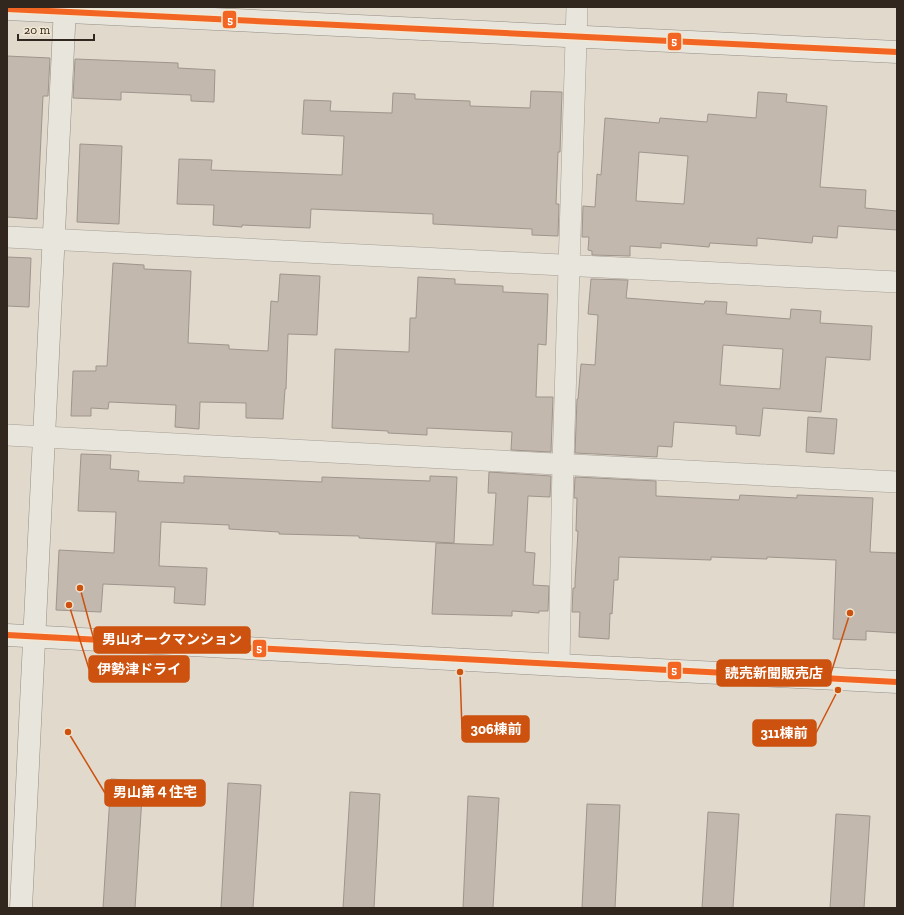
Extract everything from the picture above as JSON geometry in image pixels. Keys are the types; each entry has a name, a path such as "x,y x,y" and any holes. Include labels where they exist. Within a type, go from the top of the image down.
{"street":[{"path":"558,665 577,7"},
{"path":"7,9 65,9 576,37 897,52"},
{"path":"21,908 65,9"},
{"path":"7,237 897,282"},
{"path":"7,435 897,482"},
{"path":"7,635 897,682"}],"building":[{"path":"7,56 50,58 48,96 43,96 37,219 7,217"},
{"path":"75,59 178,63 178,68 215,70 214,102 191,101 191,95 121,92 121,100 73,98"},
{"path":"531,91 562,92 560,152 558,152 556,204 559,204 558,236 532,235 532,229 433,224 433,214 311,209 310,228 213,225 214,205 177,204 179,159 212,160 211,170 342,175 344,136 302,134 304,100 331,101 330,111 392,113 393,93 415,94 415,99 470,101 470,106 530,108"},
{"path":"758,92 787,94 786,102 827,106 820,187 866,190 865,208 897,211 897,230 838,226 837,238 813,236 812,243 757,238 757,246 710,243 709,247 661,243 661,248 630,246 630,256 592,255 592,251 588,250 589,237 582,237 583,206 595,207 597,174 601,175 605,118 659,123 660,118 707,122 708,114 756,118","holes":["639,152 688,156 684,204 636,201"]},
{"path":"80,144 122,146 119,224 77,222"},
{"path":"7,257 31,258 29,307 7,306"},
{"path":"113,263 144,265 144,269 191,271 188,343 229,345 229,349 268,351 271,301 278,302 280,274 320,276 317,335 288,334 286,389 283,419 246,418 246,403 200,402 199,429 175,427 176,405 109,402 108,409 91,408 91,416 71,416 73,371 96,371 96,366 107,366"},
{"path":"418,277 455,279 455,284 503,286 503,292 548,294 546,345 538,344 536,397 553,397 551,452 511,450 512,432 427,428 427,435 332,428 335,349 409,352 410,318 416,318"},
{"path":"591,279 628,280 626,298 704,304 705,301 727,302 726,314 790,319 791,309 821,311 820,323 872,326 870,360 826,357 821,412 763,408 760,436 736,434 736,426 674,422 672,447 658,446 657,457 575,453 577,399 581,364 595,365 598,315 588,314","holes":["723,345 783,349 780,389 720,385"]},
{"path":"808,417 837,419 834,454 806,452"},
{"path":"81,454 111,455 110,469 139,471 138,481 184,483 184,476 322,482 322,477 430,481 430,476 457,477 454,543 359,538 359,536 279,534 279,532 229,529 229,525 161,522 159,566 207,568 205,605 174,603 175,587 103,584 101,612 56,610 59,550 114,553 116,512 78,511"},
{"path":"489,472 551,476 550,497 528,496 525,552 535,553 533,585 549,586 548,611 539,611 539,613 512,611 512,616 432,614 436,543 493,545 496,493 488,493"},
{"path":"575,477 656,481 656,496 739,500 740,495 797,498 797,495 873,498 870,552 897,553 897,633 866,631 866,640 833,639 836,560 767,557 767,559 711,557 711,560 619,557 618,580 614,580 609,639 579,637 580,612 572,612 573,588 575,588 578,531 576,531 577,498 574,498"},
{"path":"111,779 143,781 135,908 103,908"},
{"path":"228,783 261,785 253,908 221,908"},
{"path":"350,792 380,794 374,908 343,908"},
{"path":"468,796 499,798 493,908 463,908"},
{"path":"587,804 620,805 615,908 582,908"},
{"path":"708,812 739,814 733,908 702,908"},
{"path":"836,814 870,816 864,908 830,908"}],"transit line":[{"name":"5","path":"7,9 897,52"},
{"name":"5","path":"7,635 897,682"}],"place":[{"name":"男山オークマンション","path":"80,588"},
{"name":"伊勢津ドライ","path":"69,605"},
{"name":"読売新聞販売店","path":"850,613"},
{"name":"306棟前","path":"460,672"},
{"name":"311棟前","path":"838,690"},
{"name":"男山第４住宅","path":"68,732"}]}
